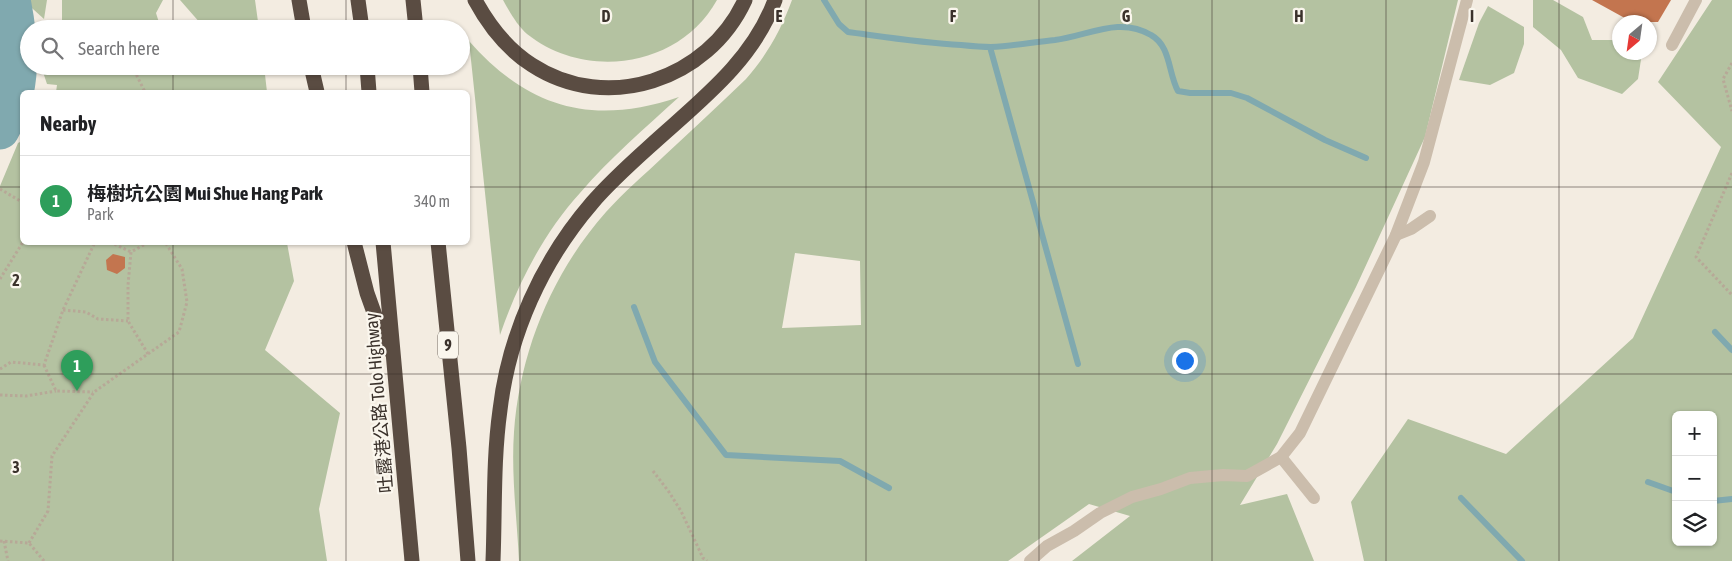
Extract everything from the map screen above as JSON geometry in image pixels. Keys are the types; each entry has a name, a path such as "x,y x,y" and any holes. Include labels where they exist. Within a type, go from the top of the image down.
{"highway":[{"path":"299,0 302,20"},
{"path":"358,0 361,20"},
{"path":"413,0 415,20"},
{"path":"475,0 497,34 512,50 532,66 550,75 576,84 600,87 630,87 652,82 676,72 699,57 719,39 736,17 745,0"},
{"path":"494,561 496,453 502,397 518,329 535,290 555,253 593,202 622,172 723,79 745,55 764,27 775,0"},
{"path":"313,75 317,90"},
{"path":"368,75 370,90"},
{"path":"421,75 422,90"},
{"path":"355,245 367,293 395,372"},
{"name":"吐露港公路 Tolo Highway","path":"383,245 412,561"},
{"name":"9","path":"438,245 459,448 468,561"}],"lane":[{"path":"1030,561 1048,546 1074,532 1100,513 1132,497 1190,478 1223,475 1247,476 1282,457 1300,433 1396,235 1424,162 1467,0"},
{"path":"1672,45 1696,0"},
{"path":"1396,235 1411,229 1430,216"},
{"path":"1282,457 1314,498"}],"path":[{"path":"1732,62 1722,79 1732,111"},
{"path":"136,75 144,90"},
{"path":"1732,173 1696,257 1732,295"},
{"path":"0,189 20,201"},
{"path":"0,278 21,245"},
{"path":"56,391 44,365 63,310 94,245"},
{"path":"116,245 131,252"},
{"path":"131,252 144,245"},
{"path":"29,543 48,511 52,456 94,392 178,332 187,302 182,269 167,245"},
{"path":"131,252 128,285 128,321 148,354"},
{"path":"63,310 86,312 98,319 128,321"},
{"path":"0,368 11,362 44,365"},
{"path":"0,395 26,396 56,391 94,392"},
{"path":"652,471 670,492 703,558 707,561"},
{"path":"8,561 2,541 29,543 44,561"}],"green space":[{"path":"23,0 47,0 44,19"},
{"path":"62,0 163,0 156,13 158,20 62,20"},
{"path":"180,0 255,0 258,20 198,20"},
{"path":"503,0 717,0 701,23 680,40 656,53 630,60 603,62 576,58 551,49 523,30"},
{"path":"792,0 1458,0 1425,137 1356,287 1277,444 1240,505 1287,494 1314,561 1072,561 1130,516 1089,504 1008,561 519,561 513,464 517,402 523,372 532,343 542,314 555,287 587,236 606,212 754,70 778,32","holes":["795,253 860,261 861,325 782,328"]},
{"path":"1533,0 1553,0 1583,17 1592,40 1612,40 1612,60 1641,60 1638,79 1622,94 1578,78 1561,50 1533,27"},
{"path":"1712,0 1732,0 1732,561 1364,561 1351,502 1408,419 1506,454 1633,338 1721,147 1658,82"},
{"path":"1488,6 1524,27 1524,44 1514,73 1490,85 1459,80 1479,23"},
{"path":"470,42 515,83 539,96 564,105 591,110 618,110 648,106 679,97 591,180 554,225 523,278 500,335"},
{"path":"44,75 265,75 267,90 56,90 57,85 47,84"},
{"path":"20,142 20,245 287,245 294,281 265,350 340,413 319,509 327,561 0,561 0,186"}],"building":[{"path":"1592,0 1671,0 1658,22 1657,15 1619,15"},
{"path":"113,254 125,257 125,268 117,274 107,270 106,260"}],"waterway":[{"path":"0,130 13,99 16,82 18,50 11,0"},
{"path":"824,0 839,24 848,32 933,43 991,47 1055,40 1115,27 1139,30 1151,35 1162,46 1178,91 1190,93 1231,93 1247,98 1325,140 1366,158"},
{"path":"990,47 1078,364"},
{"path":"634,307 655,362 726,455 840,461 889,488"},
{"path":"1715,332 1732,350"},
{"path":"1648,482 1672,491"},
{"path":"1461,498 1522,561"},
{"path":"1717,501 1732,499"}],"place":[{"name":"梅樹坑公園 Mui Shue Hang Park","path":"77,391"}]}
